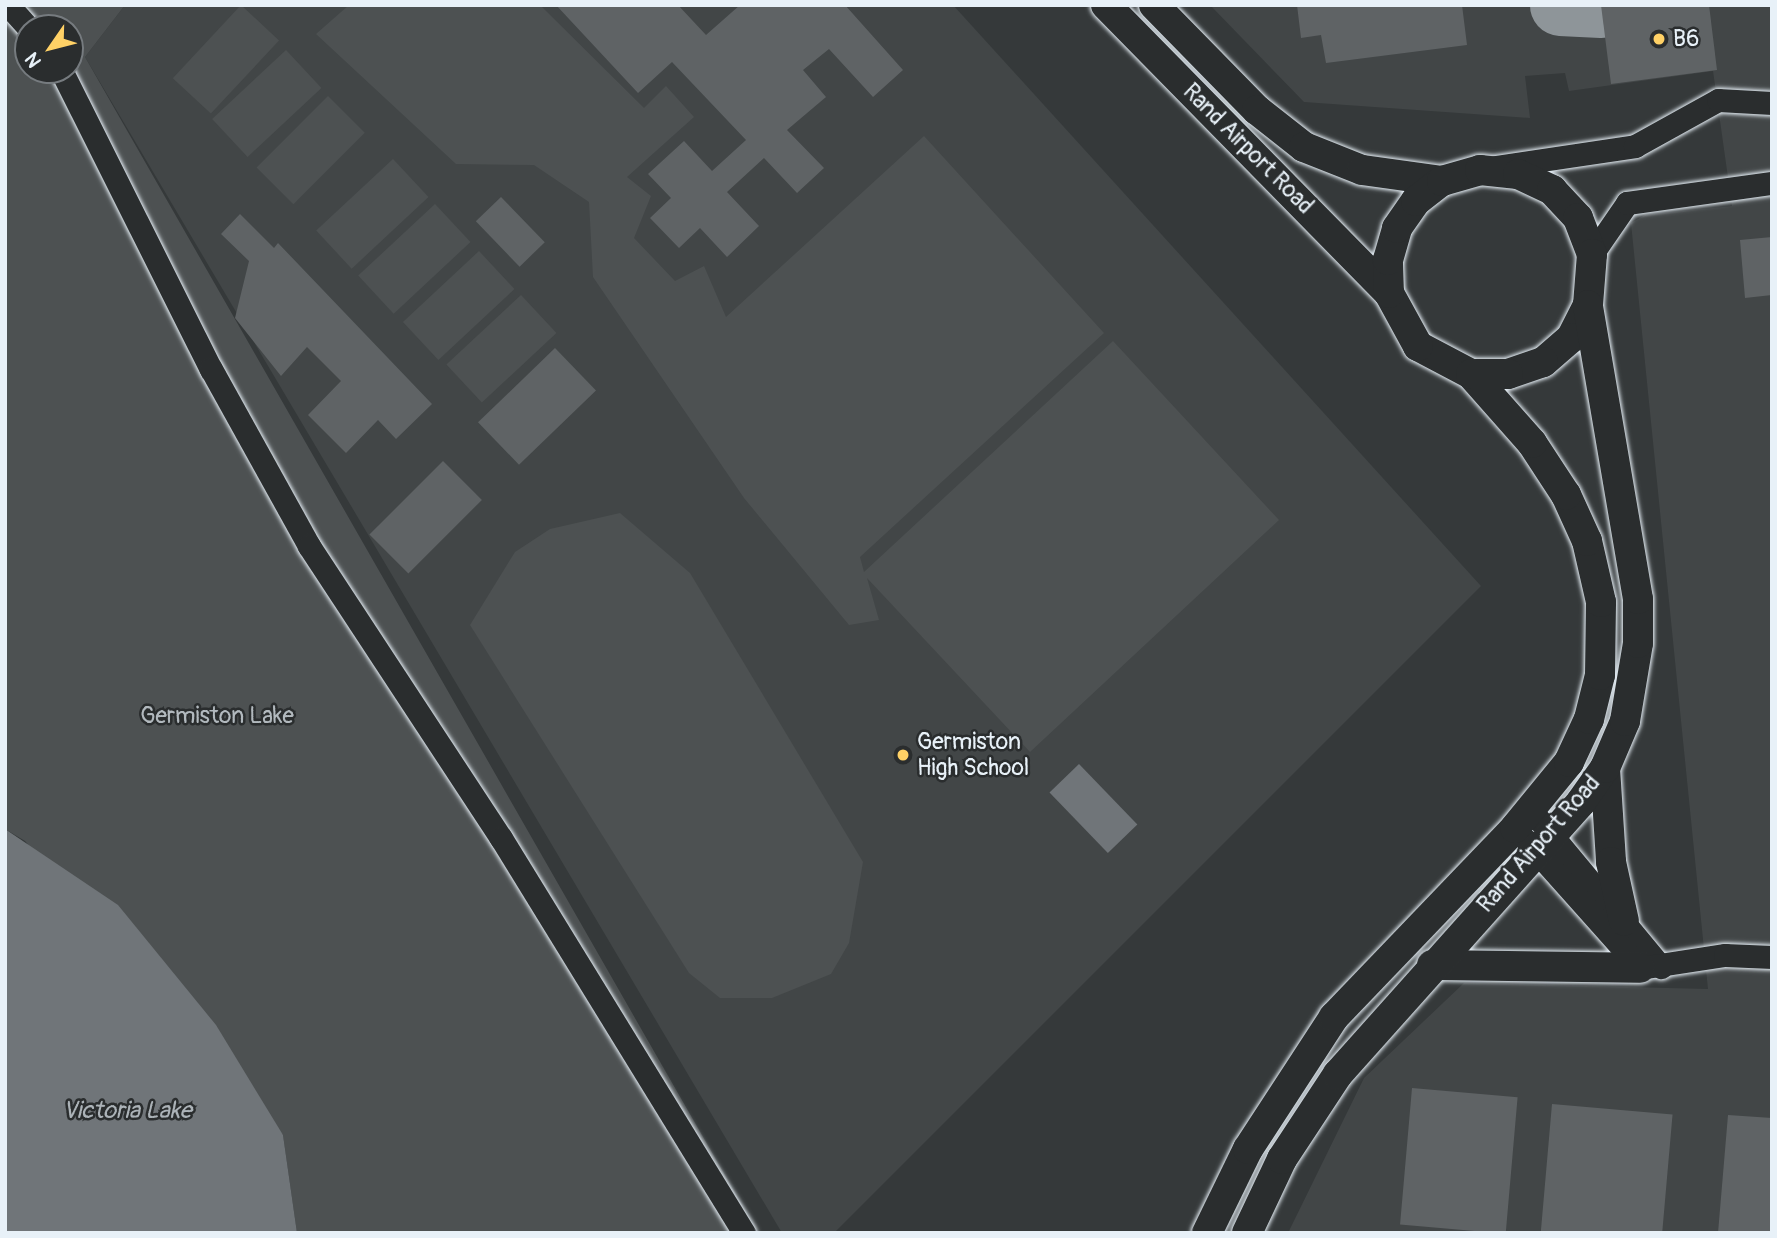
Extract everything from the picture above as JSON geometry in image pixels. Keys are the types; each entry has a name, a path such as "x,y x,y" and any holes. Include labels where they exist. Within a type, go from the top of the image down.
{"street":[{"name":"Rand Airport Road","path":"1106,5 1389,293 1418,346 1471,374 1532,443 1566,495 1587,541 1601,602 1600,675 1589,719 1569,762 1523,819 1334,1017 1248,1149 1207,1233"},
{"name":"Rand Airport Road","path":"1154,5 1257,110 1304,146 1362,170 1442,181"},
{"path":"68,84 211,369 309,546 501,838 744,1233"},
{"path":"1480,170 1635,146 1718,100 1772,103"},
{"name":"Rand Airport Road","path":"1247,1233 1282,1159 1338,1074 1432,965 1546,844 1605,768 1633,687 1638,599 1588,305 1592,254 1578,218 1552,190 1518,174 1480,170 1442,181 1416,201 1397,228 1388,260 1389,293"},
{"path":"1592,254 1627,203 1772,183"},
{"name":"Rand Airport Road","path":"1471,374 1508,374 1543,362 1571,338 1588,305"},
{"path":"1605,768 1611,862 1624,921"},
{"path":"1523,819 1651,967"},
{"path":"1546,844 1624,921 1651,967"},
{"path":"1432,965 1651,967 1725,955 1772,957"}],"shaded area":[{"name":"Germiston High School","path":"125,5 953,5 1481,586 834,1233 782,1233 85,57"},
{"path":"1210,5 1772,5 1772,1233 1288,1233 1364,1078 1464,983 1708,989 1631,223 1645,215 1732,206 1713,71 1569,91 1565,73 1525,76 1530,118 1304,102"}],"green space":[{"name":"Germiston Lake","path":"5,5 125,5 85,57 758,1233 297,1233 283,1135 25,841 5,829"},
{"path":"241,5 279,40 211,114 173,78"},
{"path":"349,5 540,5 644,108 666,86 694,117 627,177 651,196 634,238 675,281 704,266 726,317 924,136 1104,333 860,557 864,572 1113,341 1279,520 1030,752 867,578 879,620 849,625 744,498 593,277 589,202 534,165 456,164 316,34"},
{"path":"286,50 321,88 248,157 212,119"},
{"path":"328,96 365,133 293,204 257,167"},
{"path":"393,159 428,197 352,269 316,231"},
{"path":"435,204 470,242 394,314 358,276"},
{"path":"479,251 514,289 438,360 403,322"},
{"path":"521,295 556,333 482,403 446,365"},
{"path":"620,513 690,573 863,862 849,943 831,974 772,998 720,998 689,973 470,625 515,552 550,529"}],"water":[{"path":"1079,764 1137,824 1108,853 1050,792"},
{"name":"Victoria Lake","path":"5,829 118,905 216,1025 283,1135 297,1233 5,1233"}],"building":[{"path":"556,5 678,5 706,35 740,5 845,5 903,70 873,97 829,49 803,70 826,97 787,130 824,168 797,193 764,158 727,192 759,226 727,257 700,228 679,248 650,218 671,198 648,174 684,141 712,171 746,140 672,62 638,93"},
{"path":"1297,5 1462,5 1467,45 1326,63 1321,35 1301,38"},
{"name":"B6","path":"1601,5 1709,5 1717,70 1611,84"},
{"path":"501,197 545,242 520,267 476,221"},
{"path":"240,214 274,248 278,243 432,404 396,439 378,420 346,453 308,415 341,381 307,347 281,376 235,318 249,261 221,234"},
{"path":"1772,237 1772,295 1745,298 1740,240"},
{"path":"555,348 596,390 519,465 478,422"},
{"path":"443,461 482,500 408,573 369,535"},
{"path":"1412,1088 1518,1097 1506,1233 1400,1224"},
{"path":"1552,1104 1673,1115 1662,1233 1541,1232"},
{"path":"1728,1115 1772,1118 1772,1233 1718,1233"}],"taxiway":[{"path":"1560,5 1601,7"}],"place":[{"name":"B6","path":"1659,39"},
{"name":"Germiston High School","path":"903,755"}]}
